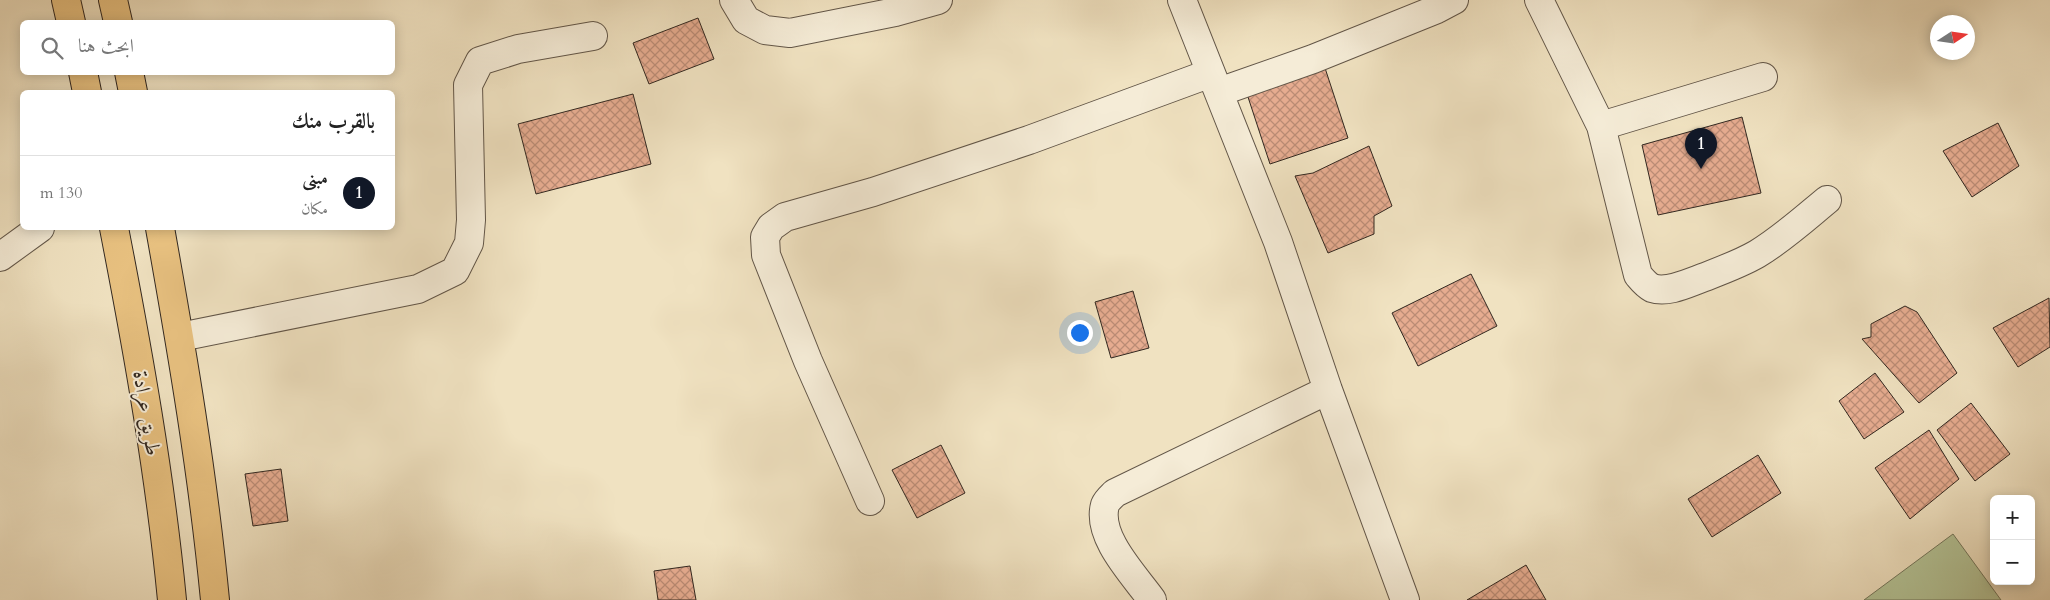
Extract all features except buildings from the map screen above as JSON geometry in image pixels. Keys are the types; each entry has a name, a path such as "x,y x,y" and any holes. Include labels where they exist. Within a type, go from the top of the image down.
{"main road":[{"path":"66,0 71,20"},
{"path":"113,0 118,20"},
{"path":"84,75 87,90"},
{"path":"130,75 133,90"},
{"name":"طريق عرادة","path":"114,230 136,347 165,527 172,600"},
{"name":"طريق عرادة","path":"160,230 180,337 200,469 215,600"}],"street":[{"path":"734,0 746,20 765,30 790,33 895,12 938,0"},
{"path":"1182,0 1278,242 1328,390 1405,600"},
{"path":"870,501 808,361 766,255 765,237 772,227 785,217 873,192 1215,83 1313,59 1437,9 1454,0"},
{"path":"1539,0 1601,126 1638,275 1646,284 1654,289 1666,289 1684,285 1726,269 1757,254 1792,230 1827,200"},
{"path":"180,337 418,289 455,271 469,243 471,220 468,85 480,61 518,49 593,36"},
{"path":"1601,126 1763,77"},
{"path":"0,257 37,230"},
{"path":"1152,600 1114,548 1106,530 1104,514 1106,503 1115,493 1328,390"}],"green space":[{"path":"1953,534 2001,600 1864,600"}],"place":[{"name":"مبنى","path":"1701,169"}]}
